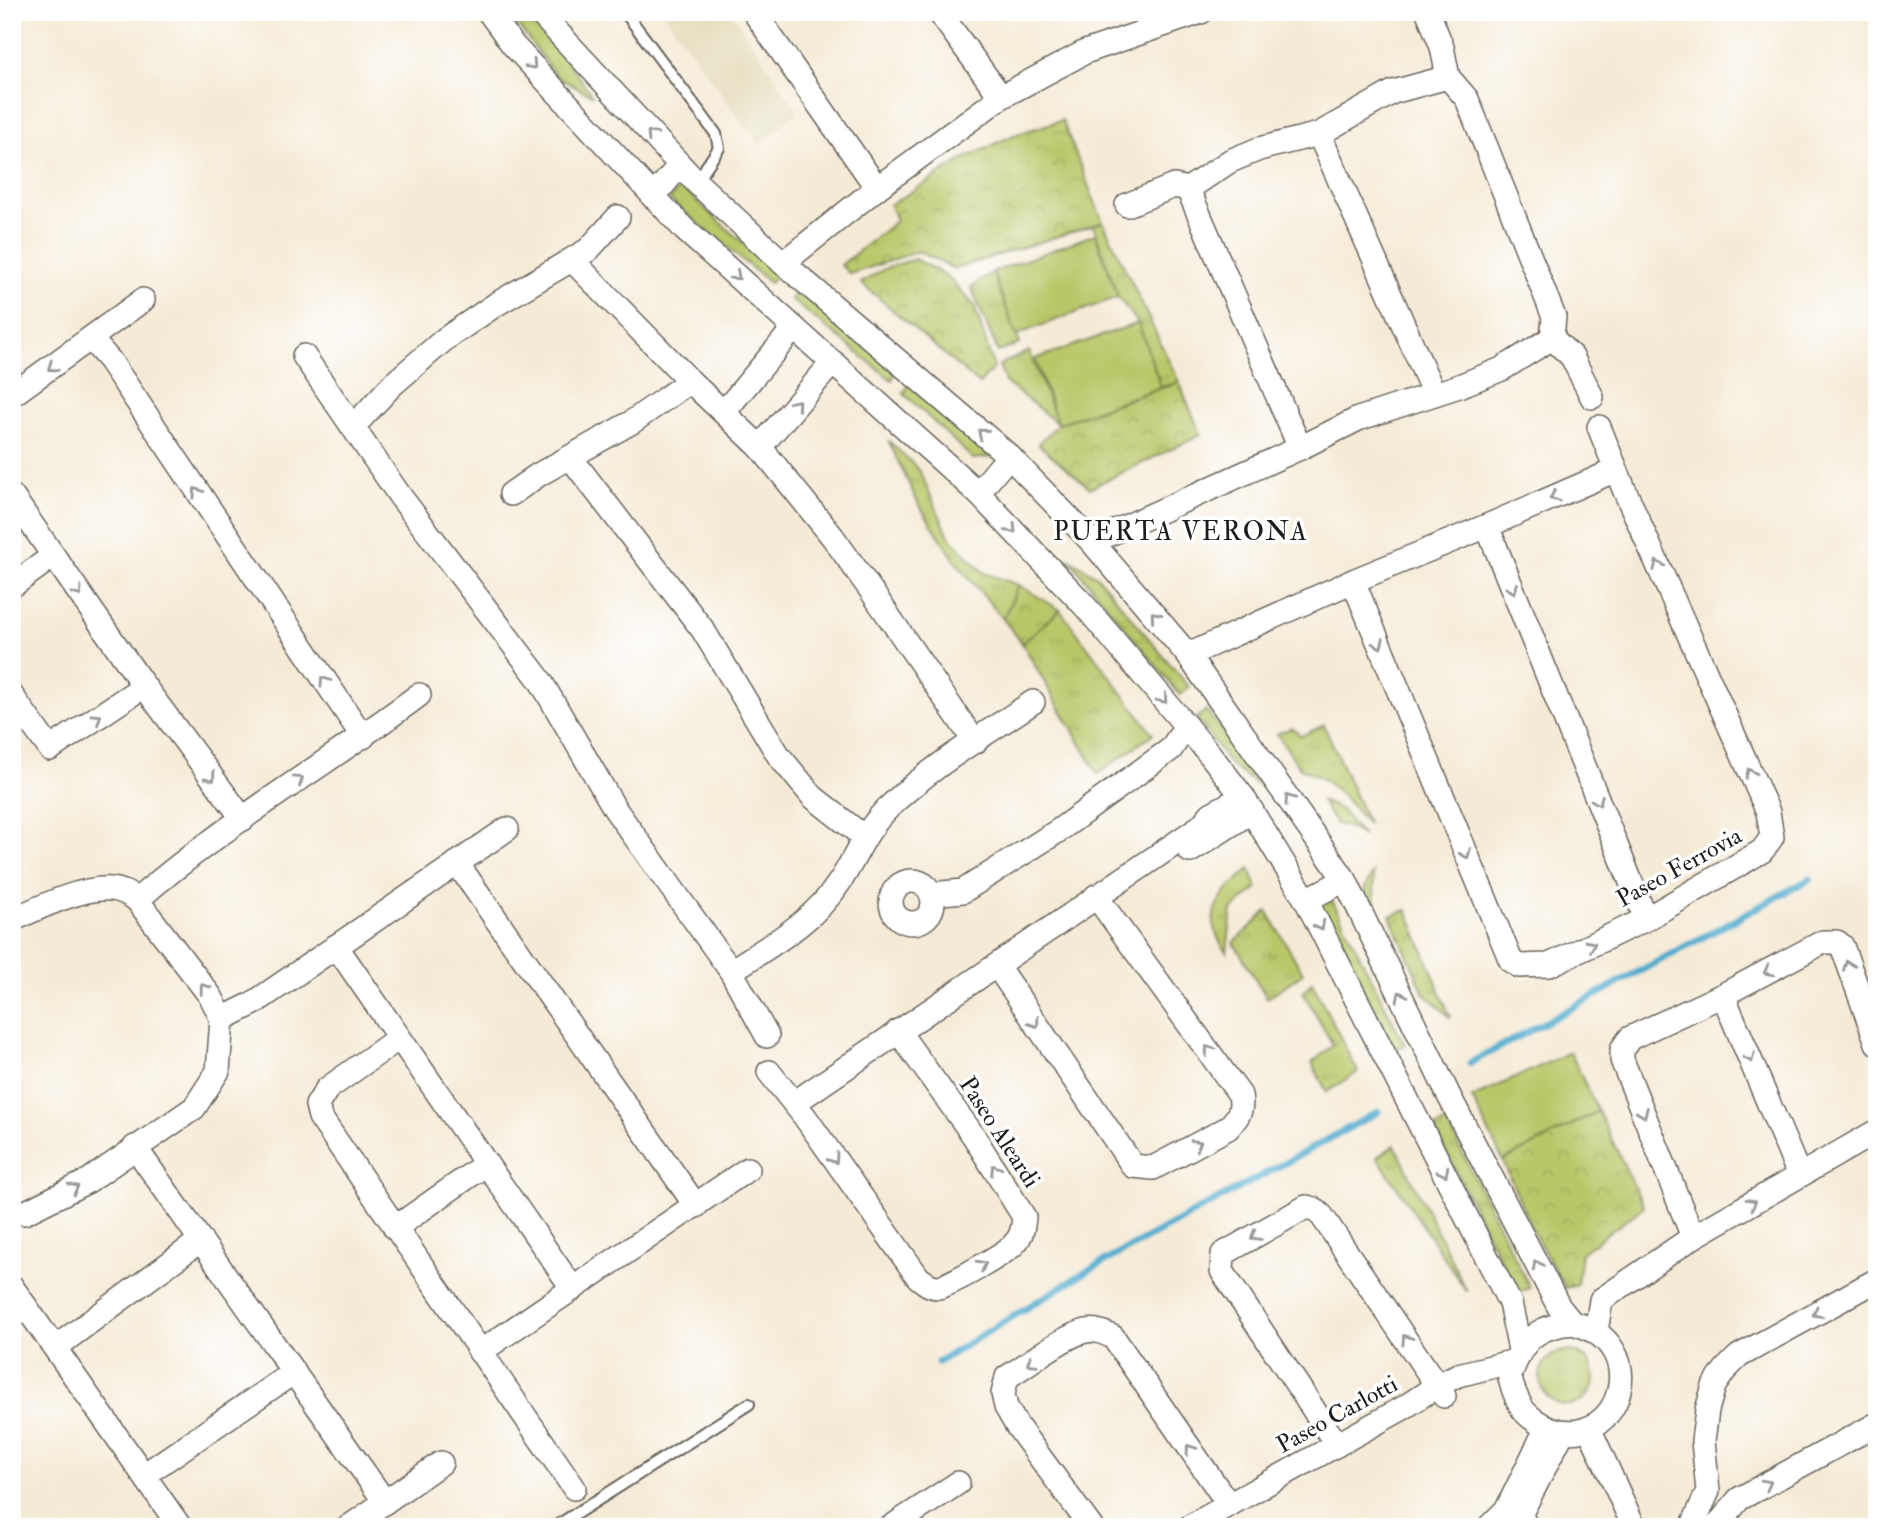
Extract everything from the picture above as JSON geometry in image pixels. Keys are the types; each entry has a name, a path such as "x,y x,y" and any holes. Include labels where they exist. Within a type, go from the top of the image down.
{"street":[{"path":"489,12 513,45 685,230 978,493 1084,605 1186,726 1247,804 1306,900 1510,1303 1516,1396 1525,1412 1555,1430 1589,1428 1608,1414 1619,1394 1621,1370 1613,1348 1596,1332 1572,1323 1552,1325 1534,1335 1515,1362"},
{"path":"754,12 877,188"},
{"path":"939,12 1001,97"},
{"path":"783,263 877,188 1001,97 1086,52 1201,12"},
{"path":"1428,12 1442,47 1448,77 1467,99 1555,317 1552,338"},
{"path":"549,15 687,174 783,263 1009,456 1091,542 1188,655 1345,880 1448,1094 1559,1307 1572,1323"},
{"path":"1128,205 1174,186 1188,188 1230,161 1259,149 1319,134 1393,92 1448,77"},
{"path":"1319,134 1434,394"},
{"path":"653,197 687,174"},
{"path":"1188,188 1300,448"},
{"path":"353,427 392,385 445,340 495,305 588,250 618,217"},
{"path":"572,260 690,381 760,447 863,578 975,742"},
{"path":"12,395 143,300"},
{"path":"724,412 794,328"},
{"path":"1091,542 1358,419 1502,369 1552,338"},
{"path":"1552,338 1572,357 1592,397"},
{"path":"91,339 110,361 363,737"},
{"path":"303,356 443,555 540,680 615,809 731,971 767,1036"},
{"path":"760,447 832,362"},
{"path":"510,494 538,475 632,422 690,381"},
{"name":"Paseo Ferrovia","path":"1353,581 1511,961 1518,966 1549,965 1646,919 1762,851 1772,837 1768,812 1599,427"},
{"path":"978,493 1009,456"},
{"path":"571,458 703,630 779,756 813,797 864,837"},
{"path":"1188,655 1353,581 1616,470"},
{"path":"12,496 144,686 243,819"},
{"path":"1487,526 1646,919"},
{"path":"12,586 53,556"},
{"path":"12,696 50,749 144,686"},
{"path":"137,900 243,819 419,695"},
{"path":"731,971 789,933 819,908 841,880 864,837 887,809 920,782 1033,702"},
{"path":"931,894 963,891 1058,831 1171,749 1186,726"},
{"path":"800,1110 902,1037 1100,903 1201,826 1211,814 1247,804"},
{"path":"222,1019 254,1003 507,829"},
{"path":"457,863 696,1206"},
{"path":"1306,900 1345,880"},
{"path":"12,1211 24,1213 88,1181 194,1108 218,1072 222,1019 211,997 137,900 125,891 110,888 89,891 13,920"},
{"path":"1000,973 1133,1166 1153,1168 1228,1128 1238,1118 1242,1108 1240,1095 1100,903"},
{"path":"1693,1237 1621,1055 1630,1038 1723,995 1823,942 1837,942 1842,946 1877,1043"},
{"path":"336,946 573,1290"},
{"path":"1723,995 1799,1175"},
{"name":"Paseo Aleardi","path":"769,1072 800,1110 918,1278 931,1286 944,1286 1006,1252 1017,1242 1023,1229 1024,1217 973,1135 902,1037"},
{"path":"399,1038 327,1089 317,1105 327,1129 574,1488"},
{"path":"1596,1332 1601,1300 1693,1237 1877,1131"},
{"path":"135,1147 385,1502"},
{"path":"395,1228 486,1164"},
{"path":"480,1352 748,1169"},
{"path":"1337,1444 1222,1271 1223,1254 1306,1206 1322,1216 1441,1391"},
{"path":"56,1348 201,1240"},
{"path":"1692,1527 1709,1491 1703,1441 1714,1386 1724,1370 1739,1356 1877,1280"},
{"path":"12,1287 180,1527"},
{"path":"1091,1527 1017,1426 1006,1407 1003,1394 1007,1377 1086,1331 1101,1331 1113,1337 1229,1505"},
{"name":"Paseo Carlotti","path":"1189,1527 1337,1444 1441,1391 1458,1375 1515,1362"},
{"path":"144,1475 294,1372"},
{"path":"1716,1527 1739,1499 1877,1424"},
{"path":"1589,1428 1634,1527"},
{"path":"1489,1527 1518,1517 1555,1430"},
{"path":"349,1527 441,1463"},
{"path":"906,1522 958,1483"},
{"path":"1709,1491 1739,1499"}],"lane":[{"path":"625,12 716,134 719,148 687,174"},
{"path":"555,1527 749,1404"}],"shaded area":[{"path":"663,12 731,12 798,111 759,146"}],"green space":[{"path":"508,12 529,12 593,96 557,77"},
{"path":"1062,120 1103,222 954,269 919,251 850,274 841,265 896,221 890,205 964,159 1014,135"},
{"path":"681,187 778,274 770,283 669,199"},
{"path":"1103,222 1179,382 1161,387 1138,323 1118,297 1093,225"},
{"path":"1095,234 1118,297 1016,335 993,272"},
{"path":"915,259 947,276 974,305 994,368 979,384 861,283 886,268"},
{"path":"993,272 1020,344 998,352 971,287"},
{"path":"799,289 896,371 892,380 790,299"},
{"path":"1138,323 1161,387 1058,424 1035,359"},
{"path":"1029,351 1058,424 1005,382 999,365"},
{"path":"1179,382 1201,435 1090,488 1038,444 1058,424"},
{"path":"910,384 991,457 973,459 903,393"},
{"path":"888,440 919,470 949,536 984,573 1019,585 1003,619 958,565 918,503"},
{"path":"1067,557 1097,576 1189,687 1180,695"},
{"path":"1019,585 1060,610 1022,643 1003,619"},
{"path":"1060,610 1153,734 1098,774 1022,643"},
{"path":"1206,710 1266,791 1230,765 1197,718"},
{"path":"1324,725 1368,824 1341,794 1323,779 1300,768 1277,734 1292,728 1301,736"},
{"path":"1321,801 1340,809 1363,836 1351,828 1336,824"},
{"path":"1250,869 1257,888 1232,910 1227,952 1214,927 1216,906"},
{"path":"1373,873 1376,919 1364,896 1365,886"},
{"path":"1316,898 1331,898 1405,1045 1394,1050"},
{"path":"1407,910 1451,1018 1424,993 1390,916"},
{"path":"1267,911 1303,973 1267,998 1234,943"},
{"path":"1312,982 1358,1072 1327,1092 1312,1063 1333,1045 1303,992"},
{"path":"1570,1052 1598,1111 1503,1161 1472,1098"},
{"path":"1598,1111 1644,1207 1581,1253 1577,1284 1565,1288 1532,1230 1503,1161"},
{"path":"1447,1122 1530,1288 1517,1293 1434,1128"},
{"path":"1395,1145 1467,1292 1377,1157"},
{"path":"1567,1351 1586,1359 1594,1378 1586,1397 1567,1405 1548,1397 1540,1378 1548,1359"}],"waterway":[{"path":"1470,1063 1810,879"},
{"path":"938,1362 1089,1270 1378,1112"}],"district":[{"name":"PUERTA VERONA","path":"1181,531"}]}
